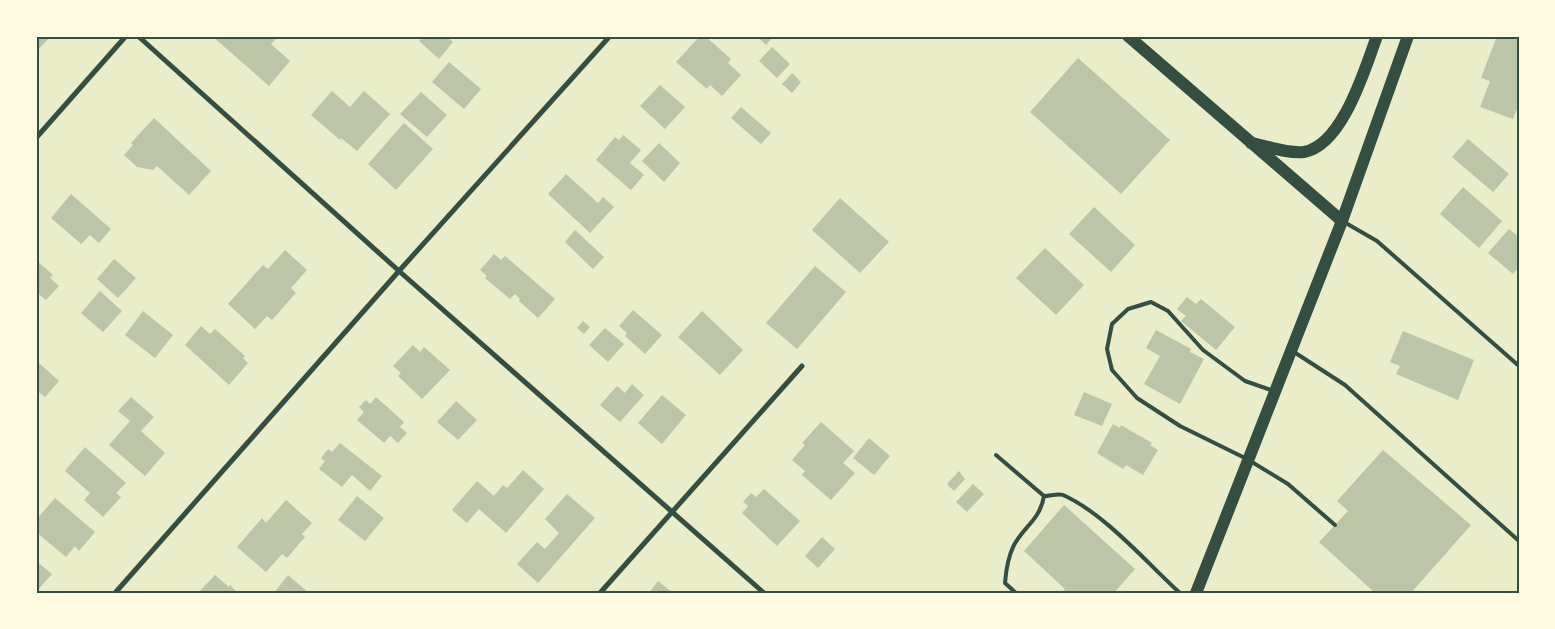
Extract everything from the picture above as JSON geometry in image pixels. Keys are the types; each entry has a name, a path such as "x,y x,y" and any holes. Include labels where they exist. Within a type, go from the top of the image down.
{"main road":[{"path":"1128,36 1249,143 1342,221"},
{"path":"1249,143 1303,152 1315,148 1329,136 1353,98 1377,36"},
{"path":"1196,593 1290,349 1342,221 1408,36"}],"street":[{"path":"36,138 126,36"},
{"path":"138,36 399,271 764,593"},
{"path":"115,593 399,271 610,36"},
{"path":"600,593 802,366"}],"lane":[{"path":"1342,221 1377,241 1519,366"},
{"path":"1274,391 1245,381 1203,350 1168,311 1151,302 1128,309 1112,324 1107,349 1112,370 1137,398 1180,426 1247,459 1288,484 1335,525"},
{"path":"1290,349 1344,385 1519,541"},
{"path":"996,455 1044,496 1061,494 1083,508 1123,538 1180,593"},
{"path":"1016,593 1005,583 1006,568 1014,544 1042,510 1044,496"}],"building":[{"path":"36,36 51,36 36,52"},
{"path":"212,36 279,36 271,44 290,61 269,86"},
{"path":"424,36 446,36 453,42 439,59 419,41"},
{"path":"700,36 705,36 731,59 728,63 741,75 722,96 710,85 707,89 676,62"},
{"path":"757,36 774,36 766,45"},
{"path":"1497,36 1519,36 1519,104 1513,119 1480,107 1490,81 1481,78"},
{"path":"772,47 790,64 777,78 759,61"},
{"path":"1078,58 1170,140 1121,194 1030,112"},
{"path":"449,62 481,89 464,109 432,82"},
{"path":"792,73 801,82 792,93 782,84"},
{"path":"660,85 685,107 665,129 640,106"},
{"path":"332,91 350,107 364,91 390,114 357,151 341,138 340,140 311,115"},
{"path":"421,92 447,115 427,137 400,114"},
{"path":"741,107 771,133 761,144 731,118"},
{"path":"154,118 211,171 189,195 157,166 153,170 137,167 124,155 133,145 131,143"},
{"path":"404,123 433,149 396,190 368,164"},
{"path":"623,135 641,150 630,163 644,175 631,190 596,160 615,137 619,140"},
{"path":"1468,139 1509,174 1493,192 1452,157"},
{"path":"659,143 680,163 664,182 642,161"},
{"path":"566,174 598,203 603,197 614,207 590,233 548,194"},
{"path":"1463,187 1502,221 1479,248 1440,214"},
{"path":"71,194 111,229 99,243 90,235 81,244 51,218"},
{"path":"840,198 889,242 860,273 812,230"},
{"path":"1094,207 1135,245 1111,272 1069,234"},
{"path":"1509,229 1519,237 1519,267 1513,274 1488,253"},
{"path":"575,230 604,257 593,269 565,242"},
{"path":"1045,248 1084,285 1056,315 1016,278"},
{"path":"285,250 307,270 291,288 296,293 272,320 267,316 255,329 228,304 263,265 268,269"},
{"path":"494,254 501,260 505,256 555,299 538,318 519,301 520,299 515,294 510,299 485,278 487,276 480,270"},
{"path":"114,259 136,278 118,298 97,279"},
{"path":"36,260 53,275 50,278 59,286 46,300 36,292"},
{"path":"815,266 846,292 797,349 766,323"},
{"path":"100,291 122,311 103,332 81,313"},
{"path":"1187,297 1196,304 1201,299 1235,327 1216,350 1181,321 1186,316 1177,309"},
{"path":"633,310 662,335 645,354 625,336 627,333 619,326"},
{"path":"143,311 173,335 155,358 125,335"},
{"path":"702,311 743,350 720,375 678,337"},
{"path":"583,321 590,327 584,334 577,328"},
{"path":"201,326 210,334 215,329 245,356 243,358 248,363 229,385 185,345"},
{"path":"605,328 624,344 608,362 589,345"},
{"path":"1156,330 1191,349 1190,352 1204,359 1180,404 1144,384 1160,356 1146,348"},
{"path":"1403,331 1474,360 1458,400 1396,374 1400,366 1390,362"},
{"path":"413,345 420,352 424,347 450,370 422,399 398,376 401,373 393,366"},
{"path":"39,363 59,381 45,397 36,390 36,367"},
{"path":"632,384 644,395 620,422 600,405 617,386 625,393"},
{"path":"1084,392 1112,404 1102,426 1074,415"},
{"path":"662,395 686,415 662,444 638,423"},
{"path":"131,397 154,417 141,431 165,453 145,476 109,445 130,421 118,411"},
{"path":"376,397 404,422 400,427 407,433 398,443 390,436 384,443 357,420 364,412 359,407 366,400 370,404"},
{"path":"456,401 477,420 458,440 437,422"},
{"path":"821,422 854,451 843,463 855,473 831,500 802,475 805,471 792,460 805,445 802,443"},
{"path":"1113,424 1120,428 1121,425 1152,443 1150,445 1158,450 1143,475 1126,465 1123,469 1097,453"},
{"path":"869,438 890,456 874,475 853,458"},
{"path":"340,443 382,476 370,491 352,475 342,487 319,469 325,461 321,458 328,449 332,452"},
{"path":"85,447 126,483 116,493 121,497 103,517 84,500 90,493 65,471"},
{"path":"1383,450 1471,525 1411,593 1375,593 1319,542 1348,511 1337,501"},
{"path":"523,470 544,489 506,533 479,509 467,523 452,510 477,481 494,496 503,485 507,488"},
{"path":"959,471 965,479 954,491 947,484"},
{"path":"973,484 984,494 967,512 956,502"},
{"path":"764,489 800,521 777,546 742,513 748,506 743,502 751,493 756,497"},
{"path":"567,494 595,518 538,583 517,564 537,542 545,549 559,533 545,519"},
{"path":"357,496 384,518 365,541 338,520"},
{"path":"55,498 95,532 79,551 75,546 66,557 36,532 36,520"},
{"path":"286,500 312,523 302,534 305,537 287,558 282,554 266,572 237,547 262,518 266,523"},
{"path":"1064,505 1135,569 1114,593 1066,593 1063,591 1065,589 1024,551"},
{"path":"822,537 835,549 818,568 805,556"},
{"path":"36,561 52,574 36,592"},
{"path":"215,575 229,587 230,585 238,593 198,593"},
{"path":"288,575 309,593 274,593"},
{"path":"658,581 673,593 649,593"}]}
